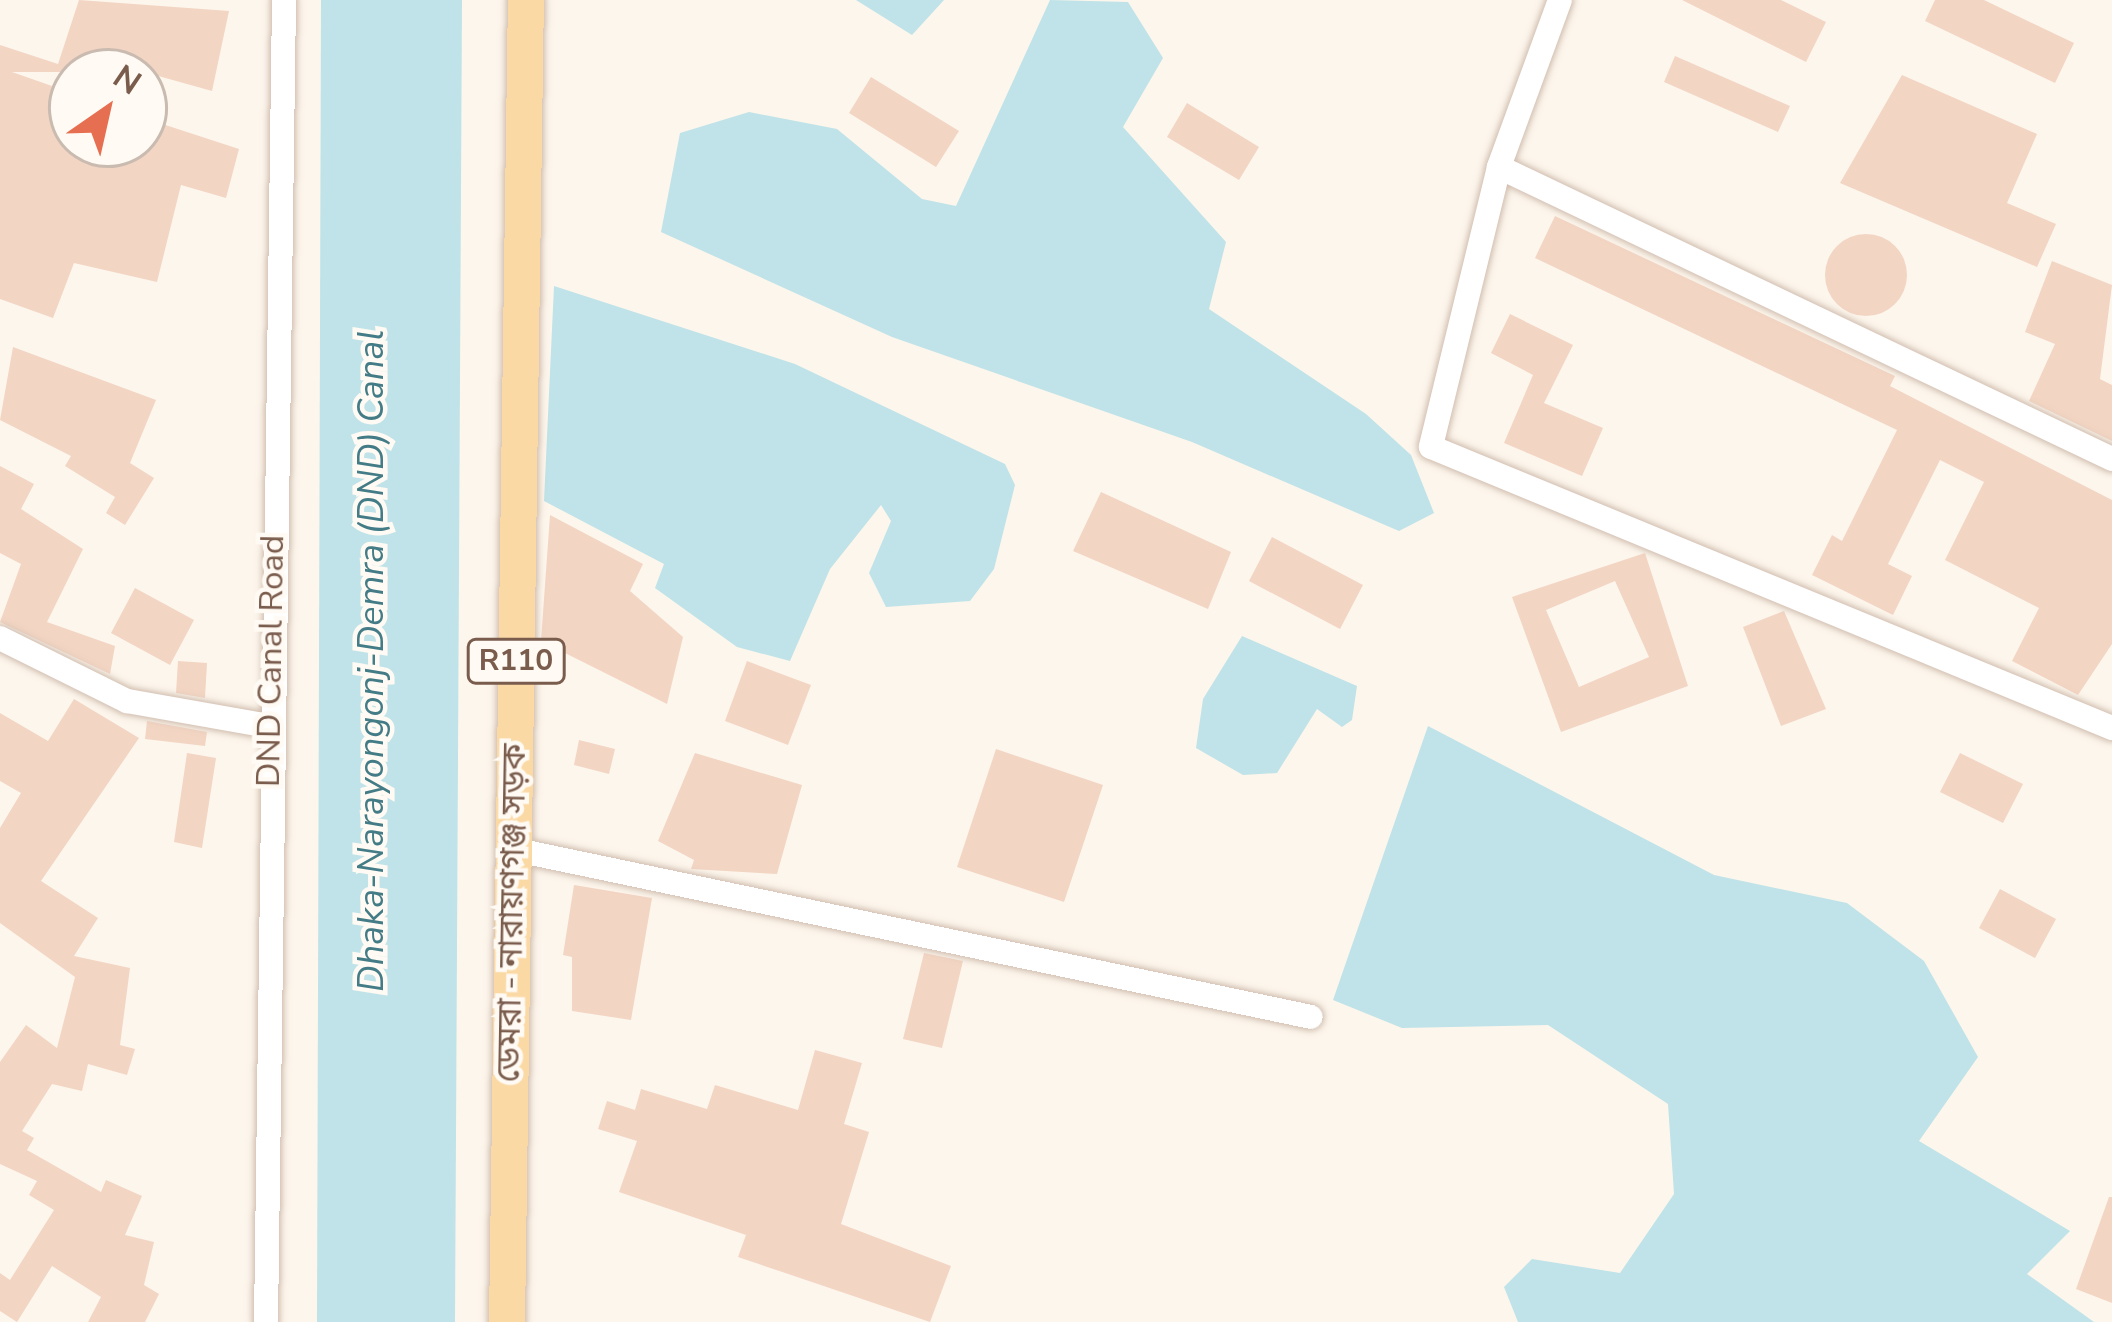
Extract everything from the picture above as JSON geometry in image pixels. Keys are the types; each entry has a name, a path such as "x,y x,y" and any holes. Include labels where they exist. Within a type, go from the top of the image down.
{"main road":[{"name":"ডেমরা - নারায়ণগঞ্জ সড়ক","path":"507,1322 526,0"}],"street":[{"name":"DND Canal Road","path":"266,1322 269,727 284,0"},
{"path":"1560,0 1499,167 1431,447 2112,728"},
{"path":"1499,167 2112,459"},
{"path":"0,638 128,701 269,727"},
{"path":"512,849 1311,1017"}],"water":[{"name":"Dhaka-Narayongonj-Demra (DND) Canal","path":"321,0 462,0 455,1322 317,1322"},
{"path":"856,0 944,0 912,35"},
{"path":"1050,0 1128,2 1163,58 1123,127 1226,242 1209,309 1366,414 1411,455 1434,513 1399,531 1192,442 892,337 661,232 680,133 749,112 837,129 922,199 956,206"},
{"path":"554,286 795,364 1005,464 1015,485 994,569 970,601 886,607 869,573 891,521 881,505 830,569 790,661 737,647 655,588 664,564 544,501"},
{"path":"1242,636 1357,686 1352,720 1342,727 1317,709 1277,773 1243,775 1196,748 1203,699"},
{"path":"1428,726 1714,875 1847,903 1924,961 1978,1057 1919,1141 2070,1231 2027,1274 2094,1322 1518,1322 1504,1287 1532,1259 1620,1273 1674,1194 1668,1104 1548,1025 1402,1028 1333,1000"}],"building":[{"path":"79,0 229,11 212,91 168,79 168,48 63,48"},
{"path":"1682,0 1781,0 1826,22 1806,62"},
{"path":"1935,0 1984,0 2074,43 2055,83 1925,21"},
{"path":"0,45 48,61 48,72 12,72 48,85 48,168 168,168 168,126 239,149 226,198 181,185 157,282 74,263 53,318 0,299"},
{"path":"1675,56 1790,106 1778,132 1664,82"},
{"path":"1902,75 2037,134 2007,203 2056,224 2037,267 1840,183"},
{"path":"871,77 959,131 936,167 849,113"},
{"path":"1187,103 1259,147 1239,180 1167,137"},
{"path":"1555,216 1895,376 1890,386 2112,500 2112,644 2078,695 2012,661 2039,608 1945,560 1984,482 1940,460 1888,564 1912,576 1893,615 1812,575 1832,535 1842,541 1897,430 1535,258"},
{"path":"1866,234 1895,246 1907,275 1895,304 1866,316 1837,304 1825,275 1837,246"},
{"path":"2052,261 2112,285 2100,379 2112,385 2112,441 2029,401 2055,344 2025,332"},
{"path":"1510,314 1573,345 1544,403 1603,428 1582,476 1504,443 1533,375 1491,353"},
{"path":"13,347 156,400 130,463 154,478 125,525 106,513 115,497 65,466 71,456 0,420"},
{"path":"0,466 34,484 21,509 83,549 47,622 115,646 110,674 0,622 21,564 0,553"},
{"path":"1101,492 1231,552 1208,609 1073,551"},
{"path":"550,515 643,564 630,591 683,637 667,704 541,641"},
{"path":"1272,537 1363,585 1340,629 1249,581"},
{"path":"1645,553 1688,686 1561,732 1512,597","holes":["1615,581 1649,657 1579,687 1546,610"]},
{"path":"135,588 194,620 170,665 111,633"},
{"path":"1784,611 1826,709 1781,726 1743,627"},
{"path":"178,661 207,663 205,698 176,693"},
{"path":"747,661 811,685 788,745 725,721"},
{"path":"74,699 139,738 41,881 98,918 74,956 130,968 120,1045 135,1049 127,1075 88,1064 82,1091 52,1084 22,1131 34,1138 27,1150 101,1192 106,1180 142,1196 125,1235 154,1242 144,1285 159,1294 145,1322 88,1322 101,1297 52,1266 17,1322 0,1311 0,1273 10,1280 54,1210 29,1195 37,1181 0,1164 0,1062 26,1025 57,1048 75,977 0,923 0,828 21,793 0,781 0,713 48,741"},
{"path":"147,721 207,732 205,746 145,739"},
{"path":"579,740 615,749 609,774 574,765"},
{"path":"996,749 1103,785 1064,902 957,867"},
{"path":"187,753 216,758 202,848 174,842"},
{"path":"695,753 802,785 777,874 691,869 694,860 658,841"},
{"path":"1960,753 2023,784 2003,823 1940,792"},
{"path":"574,885 652,898 631,1020 572,1011 572,957 563,955"},
{"path":"2000,889 2056,919 2035,958 1979,928"},
{"path":"924,953 963,961 942,1048 903,1039"},
{"path":"815,1050 862,1063 844,1124 869,1132 841,1224 951,1266 930,1322 738,1257 746,1235 619,1192 637,1141 598,1129 607,1101 635,1110 641,1089 707,1109 715,1085 798,1110"},
{"path":"2112,1197 2112,1303 2076,1289"}]}
